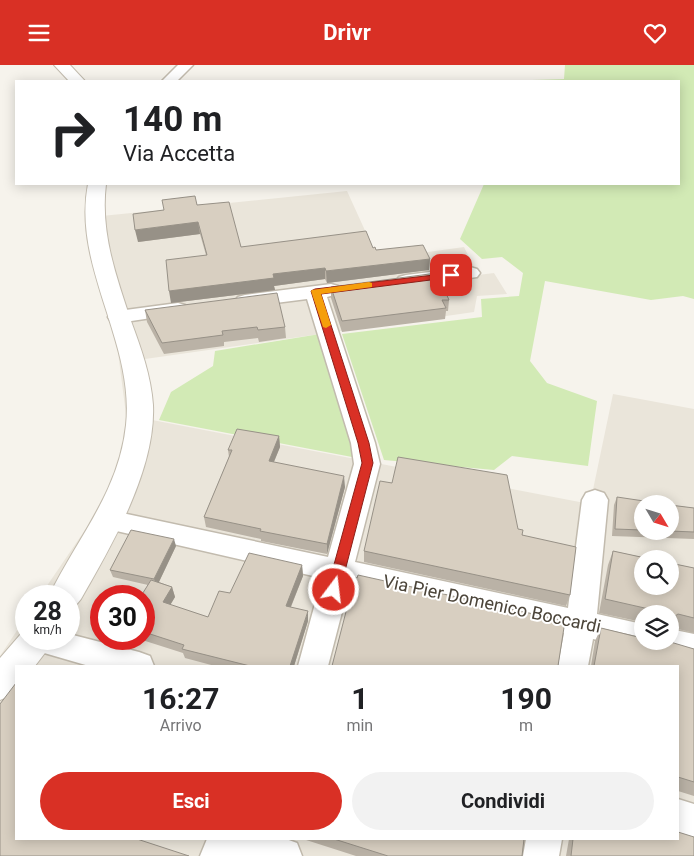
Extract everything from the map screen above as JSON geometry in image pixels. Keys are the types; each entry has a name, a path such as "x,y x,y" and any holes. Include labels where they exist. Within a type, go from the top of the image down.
{"street":[{"path":"62,65 76,80"},
{"path":"170,80 186,65"},
{"path":"71,585 108,520 128,479 139,437 140,405 136,374 93,226 93,203 97,185"},
{"path":"383,283 470,273"},
{"path":"226,303 354,287"},
{"path":"314,665 368,463 364,443 315,291"},
{"path":"118,317 197,307"},
{"path":"573,665 581,623 595,500"},
{"name":"Via Pier Domenico Boccardi","path":"108,520 634,635"},
{"path":"679,645 694,648"},
{"path":"16,665 28,650"},
{"path":"78,650 134,665"},
{"path":"0,684 15,666"},
{"path":"679,817 694,823"},
{"path":"218,856 225,840"},
{"path":"236,840 284,856"},
{"path":"541,856 544,840"}],"shaded area":[{"path":"347,191 378,259 464,247 478,275 494,273 507,294 477,296 474,312 145,359 147,419 590,504 613,394 694,409 694,856 0,856 0,656 15,634 15,650 80,650 80,585 47,585 132,461 111,298 92,217"}],"green space":[{"path":"565,65 694,65 694,299 683,296 651,300 545,281 530,361 547,383 597,401 588,466 512,456 494,470 384,460 342,334 482,317 481,299 519,296 523,273 502,257 482,259 460,239 484,185 680,185 680,80 531,80 564,79"},
{"path":"320,334 357,455 352,457 159,420 171,392 213,366 215,351"}],"building":[{"path":"195,196 197,205 229,202 241,247 366,231 373,248 375,247 376,250 423,245 430,259 326,271 325,268 273,274 274,278 169,291 166,260 207,255 198,222 135,230 133,214 164,210 162,200"},
{"path":"437,273 449,300 442,300 446,308 342,321 331,287"},
{"path":"277,293 285,327 258,330 257,327 222,331 223,335 162,343 145,310"},
{"path":"237,429 279,436 269,461 344,476 327,544 260,531 261,529 204,517 232,450 228,450"},
{"path":"398,457 507,475 518,529 523,530 522,535 576,547 570,595 364,551 380,481 392,483"},
{"path":"617,497 634,500 634,530 615,529"},
{"path":"679,506 694,508 694,532 679,531"},
{"path":"131,530 174,539 154,579 110,570"},
{"path":"613,551 634,556 634,595 679,595 679,565 694,568 694,618 679,614 679,605 634,606 605,599"},
{"path":"249,553 302,565 286,606 308,611 290,665 246,665 182,649 184,645 155,636 155,585 148,585 151,580 172,587 163,602 208,617 219,591 230,593"},
{"path":"358,575 565,621 558,665 332,665 355,577 357,578"},
{"path":"601,628 634,636 634,650 679,650 679,645 694,649 694,782 679,777 679,665 594,665"},
{"path":"15,684 15,840 140,840 189,856 0,856 0,704"},
{"path":"679,832 694,837 694,856 571,856 573,840 679,840"},
{"path":"337,840 524,840 522,856 388,856"}],"slow traffic":[{"path":"326,325 315,291 369,285"}],"route":[{"path":"334,590 368,463 364,443 315,291 451,275"}]}
